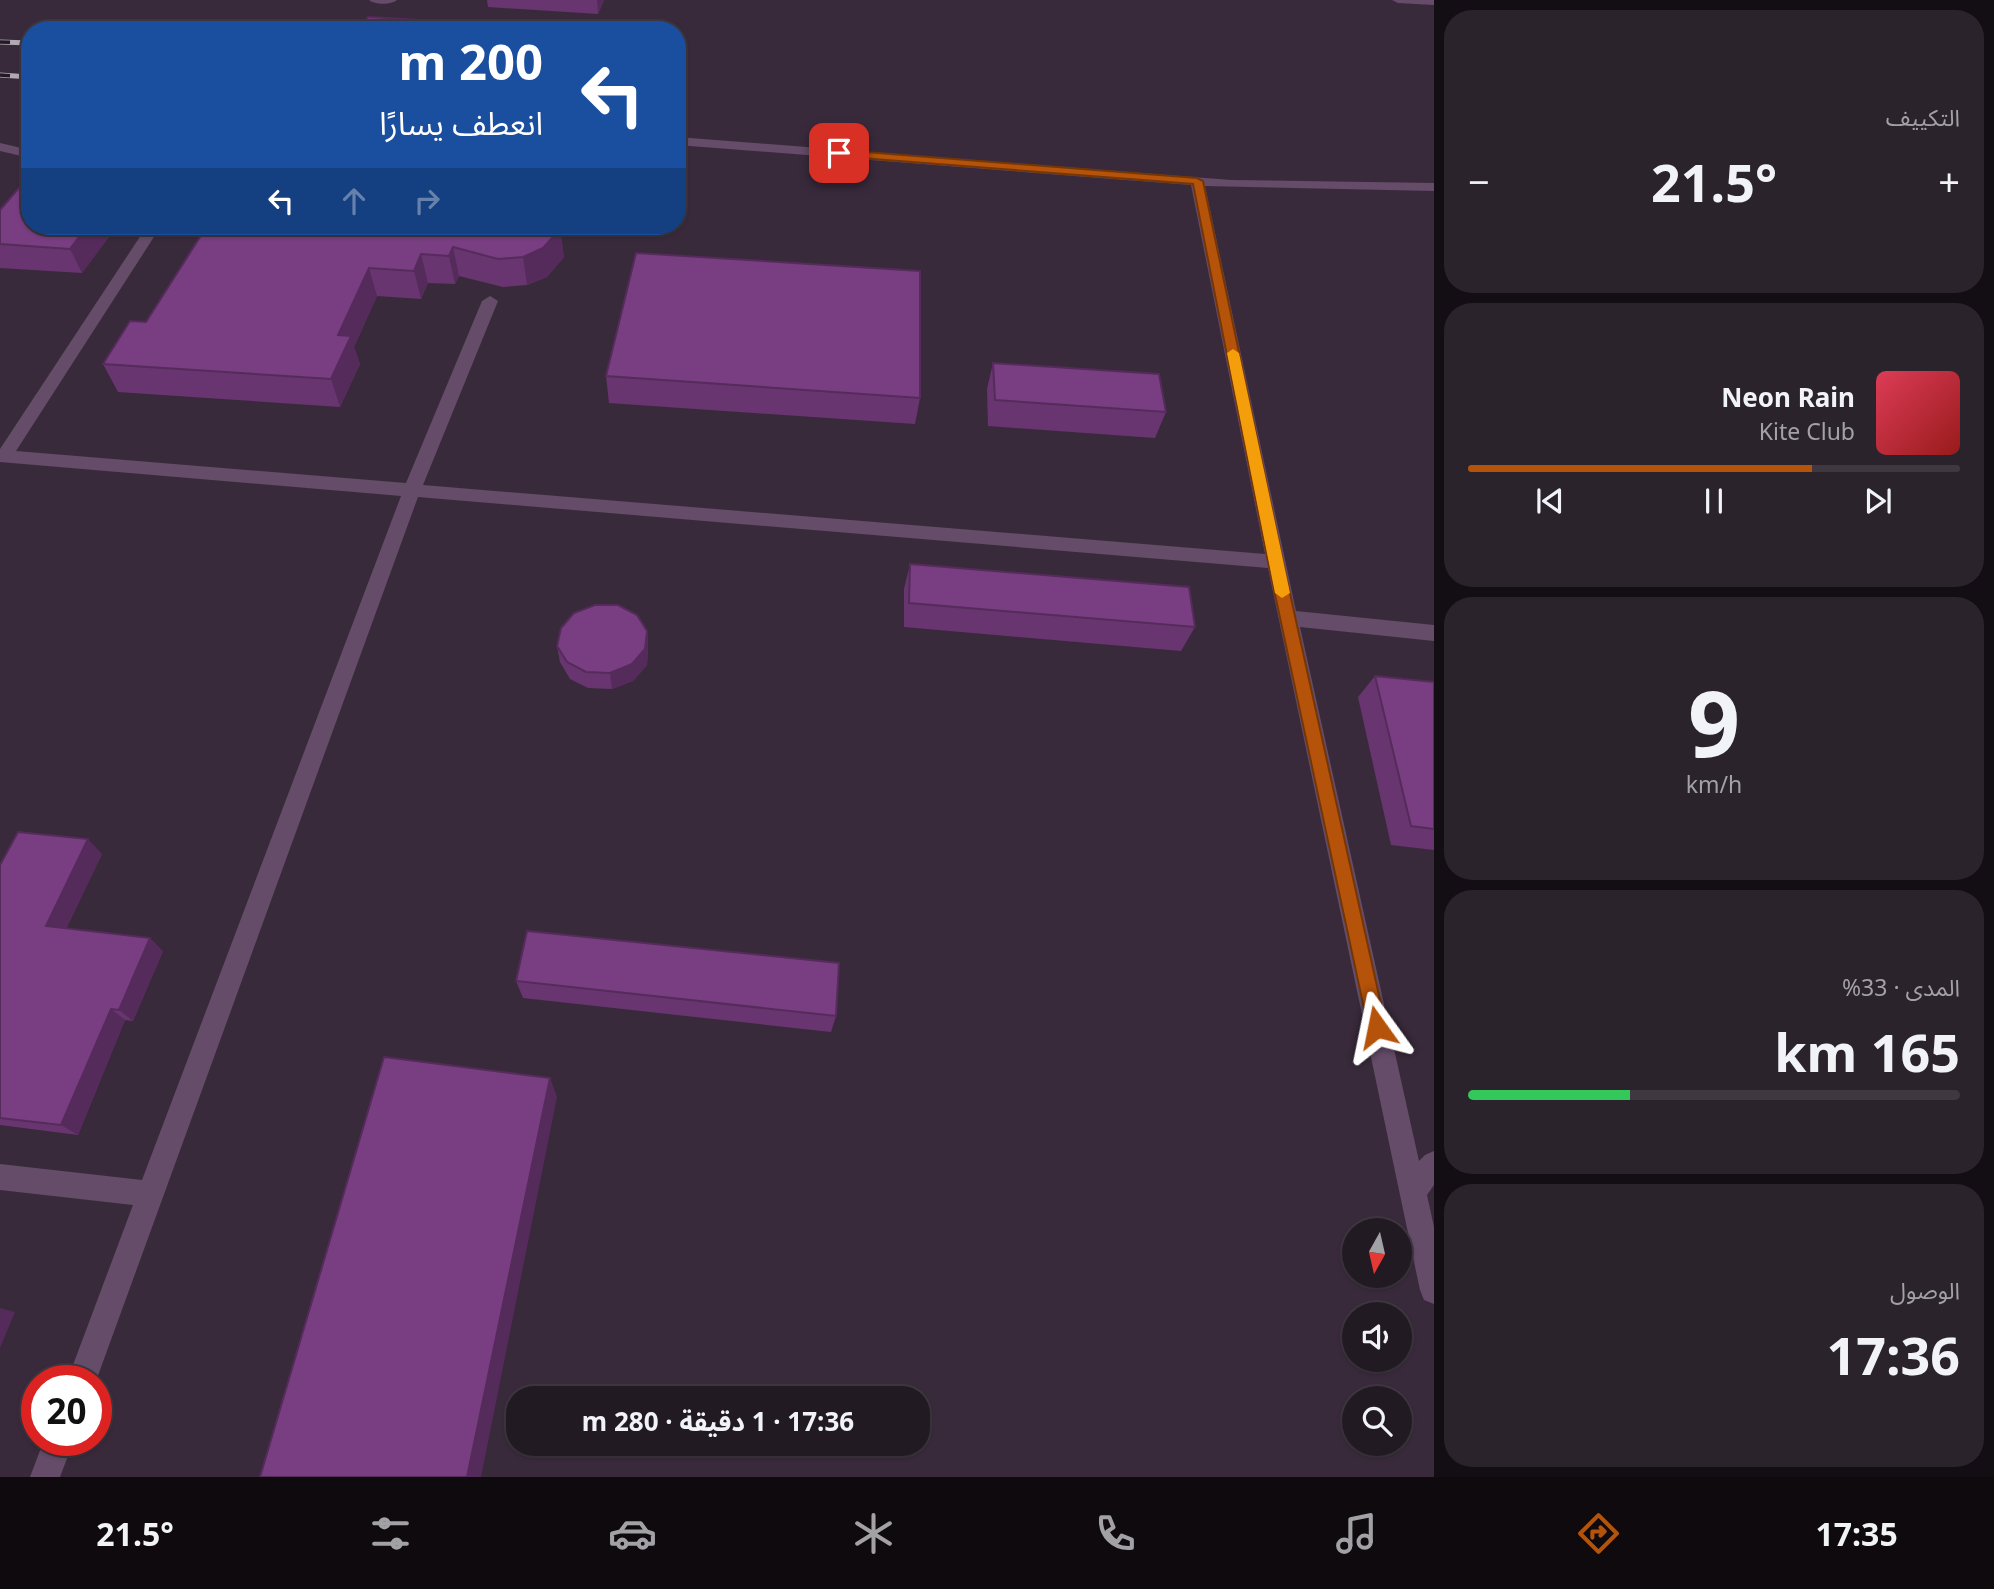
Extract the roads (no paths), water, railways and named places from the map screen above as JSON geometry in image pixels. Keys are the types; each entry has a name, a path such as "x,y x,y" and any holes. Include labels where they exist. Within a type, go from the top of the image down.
{"lane":[{"path":"375,0 391,0"},
{"path":"1398,0 1434,2"},
{"path":"686,142 1197,181 1326,187 1434,187"},
{"path":"0,147 21,151"},
{"path":"1197,181 1276,562 1434,1290"},
{"path":"148,235 2,456 1276,562"},
{"path":"87,1365 412,490 490,301"},
{"path":"1288,618 1434,632"},
{"path":"1413,1191 1434,1164"},
{"path":"0,1177 150,1194"},
{"path":"45,1477 53,1456"}],"railway":[{"path":"0,42 21,43"},
{"path":"0,75 21,76"}]}
